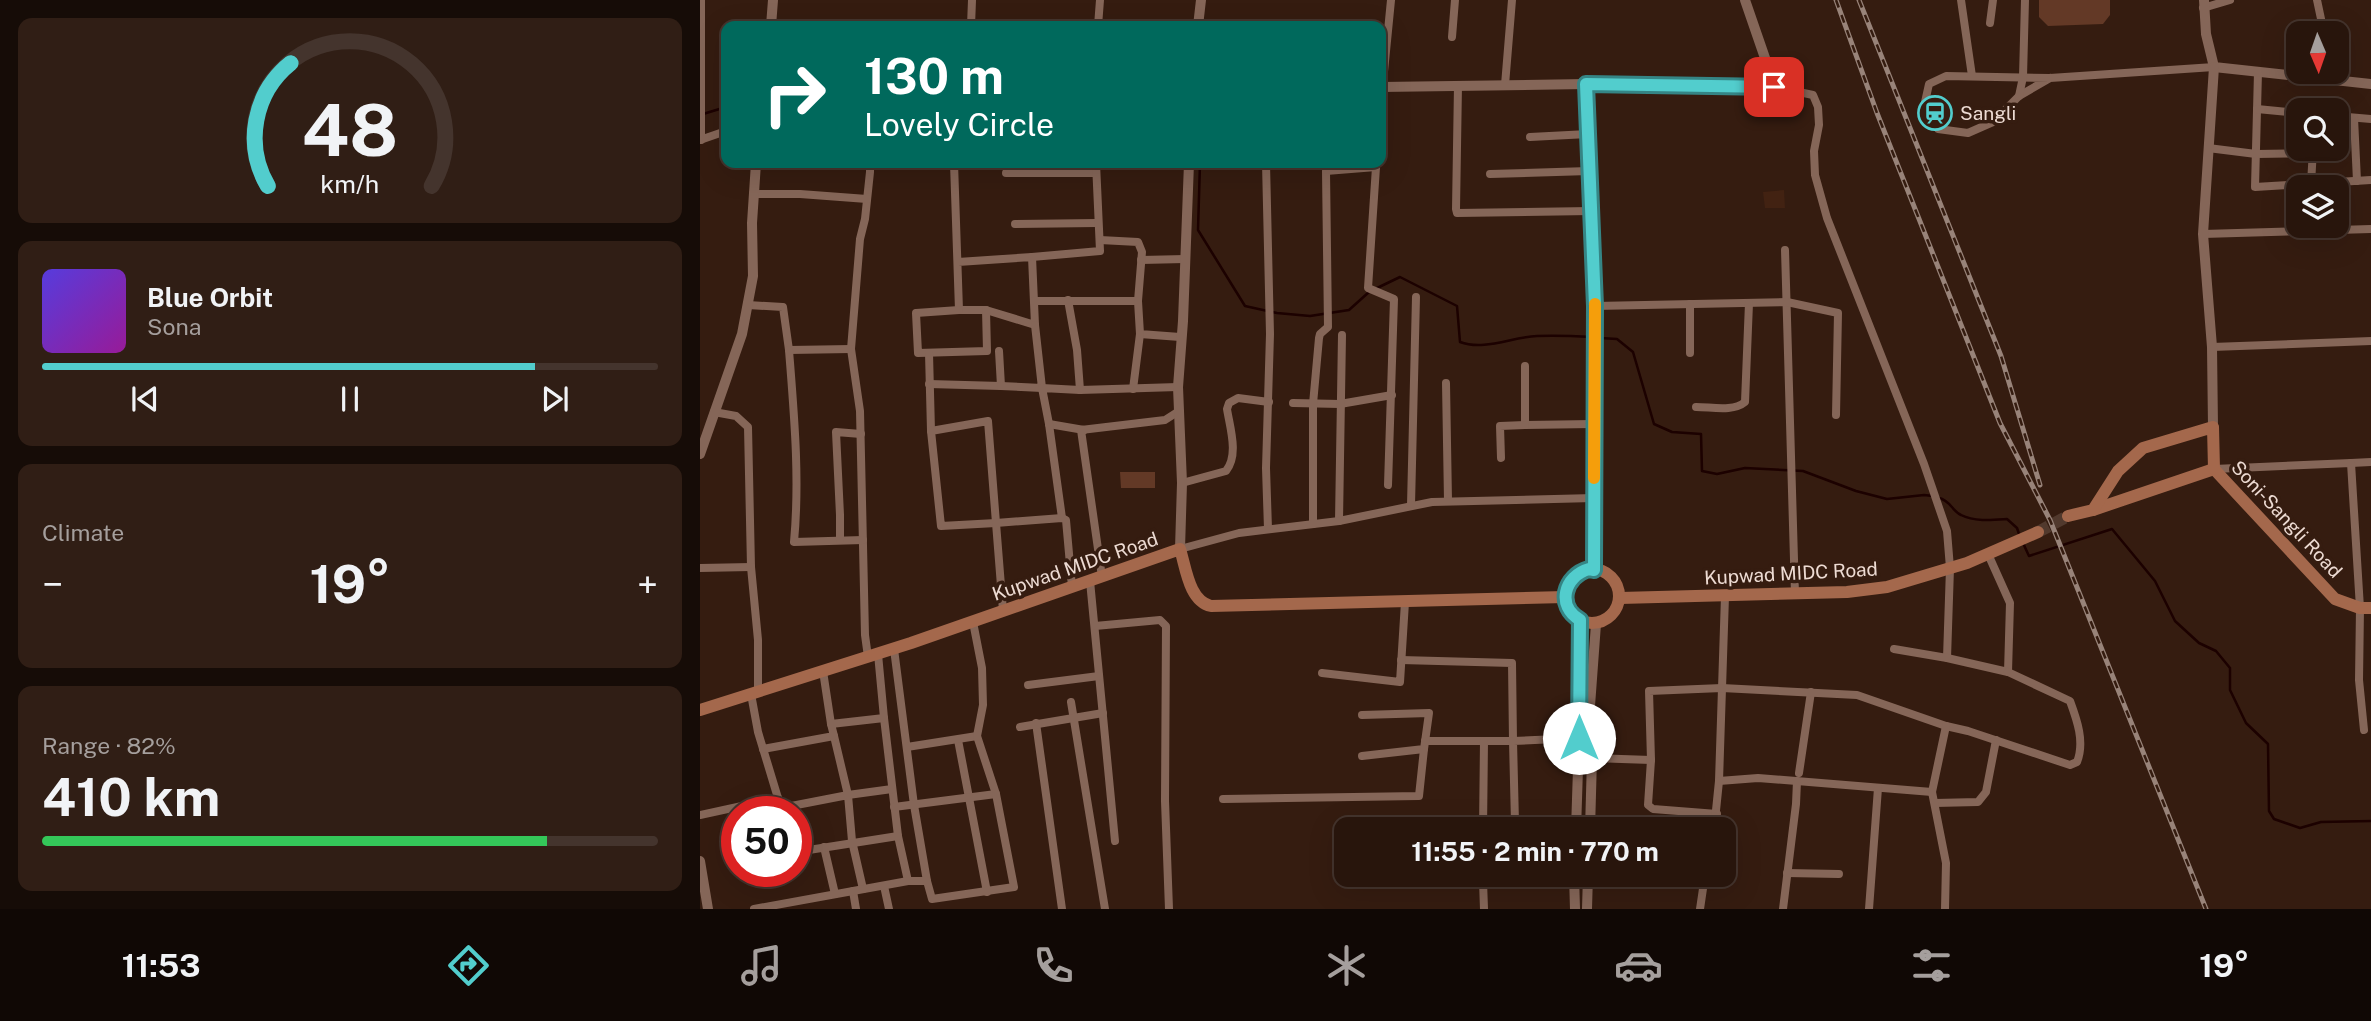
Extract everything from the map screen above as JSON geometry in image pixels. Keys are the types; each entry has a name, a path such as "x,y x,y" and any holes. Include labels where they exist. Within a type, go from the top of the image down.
{"main road":[{"path":"1199,21 1201,0"},
{"path":"1386,87 1586,84 1774,87 1745,0"},
{"path":"772,21 774,2"},
{"path":"2094,510 2118,471 2143,448 2213,427 2212,347 2203,234 2214,67 2206,34 2204,4"},
{"path":"2214,67 2286,73"},
{"path":"2349,79 2371,84"},
{"path":"1586,84 1595,306 1594,570"},
{"path":"700,454 742,334 748,305 753,276 752,223 756,168"},
{"path":"1180,549 1182,483 1178,387 1189,168"},
{"name":"Soni-Sangli Road","path":"2213,427 2214,470 2335,599 2365,608"},
{"path":"2068,516 2214,470"},
{"name":"Kupwad MIDC Road","path":"1620,598 1847,592 1887,587 1951,568 2038,532"},
{"name":"Kupwad MIDC Road","path":"700,710 894,649 1180,549 1195,595 1204,605 1211,606 1565,597"},
{"path":"1589,569 1605,571 1612,576 1620,590 1614,613 1596,624 1580,620 1570,613 1565,597 1569,581 1574,575 1589,569"},
{"path":"1576,817 1580,620"},
{"path":"1590,817 1590,706 1596,624"},
{"path":"700,861 708,909"},
{"path":"1574,887 1575,909"},
{"path":"1587,909 1588,887"}],"street":[{"path":"701,0 701,140 721,133"},
{"path":"971,21 972,0"},
{"path":"1098,21 1100,0"},
{"path":"1386,48 1391,0"},
{"path":"1452,37 1455,0"},
{"path":"1505,85 1512,0"},
{"path":"1961,0 1972,76"},
{"path":"1990,23 1993,0"},
{"path":"2019,96 2023,77 2025,0"},
{"path":"2204,4 2230,0"},
{"path":"2317,0 2321,21"},
{"path":"2050,78 2019,96 1993,122 1968,133 1938,129 1925,102 1929,83 1945,76 2050,78 2214,67"},
{"path":"2258,72 2255,187 2286,185"},
{"path":"1458,85 1457,214 1591,211"},
{"path":"1774,87 1814,96 1819,125 1814,151 1815,175 1827,218 1924,464 1947,531 1951,568 1947,658"},
{"path":"2257,109 2286,112"},
{"path":"2349,117 2371,119"},
{"path":"2354,118 2357,181"},
{"path":"1530,137 1588,134"},
{"path":"2208,148 2256,154 2286,152"},
{"path":"870,168 865,219 860,239 851,349 860,411 864,635 873,655 884,718 898,836 908,881"},
{"path":"954,168 959,310"},
{"path":"958,262 1100,251 1096,168"},
{"path":"1266,168 1270,334 1266,468 1268,529"},
{"path":"1313,524 1313,404 1319,338 1328,327 1326,171 1351,168"},
{"path":"1376,168 1368,288 1394,299 1388,485"},
{"path":"1490,174 1590,171"},
{"path":"1006,173 1096,173"},
{"path":"2349,182 2371,180"},
{"path":"753,194 867,199"},
{"path":"1015,224 1097,223"},
{"path":"2203,234 2371,229"},
{"path":"1100,240 1138,242 1142,252 1138,301 1140,334 1133,389"},
{"path":"1785,250 1795,594"},
{"path":"1032,257 1035,325 1042,388 1062,518 1066,520 1072,587"},
{"path":"1141,260 1185,260"},
{"path":"1411,505 1416,297"},
{"path":"1068,300 1080,390"},
{"path":"1034,301 1138,301"},
{"path":"1595,306 1787,302 1838,313 1836,415"},
{"path":"1696,407 1734,408 1745,402 1749,303"},
{"path":"1690,304 1690,353"},
{"path":"748,305 783,307 797,456 794,542 863,540"},
{"path":"986,310 987,351 918,353 916,313 986,310 1035,325"},
{"path":"1140,334 1180,337"},
{"path":"1339,521 1342,335"},
{"path":"2212,347 2371,341"},
{"path":"789,350 851,349"},
{"path":"999,351 1001,386"},
{"path":"929,353 931,431 941,526 1062,518"},
{"path":"1525,366 1525,425"},
{"path":"1446,383 1448,502"},
{"path":"929,384 1080,390 1178,387"},
{"path":"1293,403 1340,404 1392,396"},
{"path":"1182,483 1220,474 1231,466 1233,450 1227,409 1229,403 1238,398 1269,402"},
{"path":"1049,424 1084,430 1165,420 1179,411"},
{"path":"714,412 736,416 748,427 751,567 757,626 755,693 763,749 777,796"},
{"path":"931,431 988,421 1003,611"},
{"path":"1501,458 1500,426 1593,424"},
{"path":"1084,430 1081,430 1096,579 1094,626 1115,841"},
{"path":"839,540 841,515 836,432 861,434"},
{"path":"2214,470 2371,462"},
{"path":"2351,463 2365,608 2359,680 2364,730"},
{"path":"1180,549 1239,533 1339,521 1411,505 1594,498"},
{"path":"1988,554 2010,603 2008,672"},
{"path":"700,568 751,567"},
{"path":"1716,817 1725,596"},
{"path":"1322,673 1400,682 1405,602"},
{"path":"1094,626 1160,620 1166,626 1165,801 1169,909"},
{"path":"932,899 1014,887 996,794 977,736 983,693 982,668 973,622"},
{"path":"894,649 914,804 934,909"},
{"path":"1717,814 1650,808 1648,805 1651,760 1649,691 1722,688 1857,695 2070,765 2077,762 2080,729 2070,701 2008,672 1894,649"},
{"path":"1401,660 1512,663 1516,817"},
{"path":"823,671 831,724 848,795 852,841 863,889"},
{"path":"1028,685 1099,676"},
{"path":"2359,680 2371,680"},
{"path":"1783,909 1811,692"},
{"path":"1071,702 1105,909"},
{"path":"1020,727 1103,713"},
{"path":"1223,799 1419,796 1429,713 1362,715"},
{"path":"831,724 884,718"},
{"path":"1036,723 1062,909"},
{"path":"1945,909 1946,863 1932,792 1946,726"},
{"path":"763,749 834,736"},
{"path":"907,747 977,736"},
{"path":"1362,756 1424,745 1579,738"},
{"path":"958,740 987,892"},
{"path":"1935,803 1978,802 1986,792 1996,740"},
{"path":"1483,817 1484,741"},
{"path":"1592,758 1651,760"},
{"path":"1719,781 1798,777 1932,792"},
{"path":"1869,909 1878,788"},
{"path":"812,801 892,789"},
{"path":"894,807 996,794"},
{"path":"700,815 721,813"},
{"path":"812,849 898,836"},
{"path":"824,847 835,894"},
{"path":"1787,873 1839,874"},
{"path":"754,909 808,904 835,894 908,881 927,881"},
{"path":"884,886 889,909"},
{"path":"1483,887 1484,909"},
{"path":"1700,909 1703,887"},
{"path":"853,891 856,909"}],"shaded area":[{"path":"2039,0 2110,0 2110,15 2103,24 2048,26 2039,17"},
{"path":"1784,190 1785,208 1765,208 1763,192"},
{"path":"1120,472 1155,472 1155,488 1121,488"}],"waterway":[{"path":"703,114 721,109"},
{"path":"1200,168 1198,230 1245,306 1310,316 1349,310 1369,292"},
{"path":"1375,289 1400,277 1457,306 1460,342 1469,344 1488,344 1537,336 1593,337"},
{"path":"1600,338 1617,339 1633,352 1654,424 1672,432 1701,434 1702,471 1717,474 1745,468 1803,471 1856,491 1887,499 1933,496"},
{"path":"1939,498 1958,513 1972,519 2007,519 2017,528 2020,537"},
{"path":"2023,543 2029,556 2112,529 2155,581 2175,621 2199,643 2216,651 2230,668 2230,690 2246,723 2268,744 2269,811 2274,819 2300,828 2321,822 2371,821"}],"tunnel":[{"path":"2038,532 2068,516"}],"railway":[{"path":"1836,0 1877,113 2000,423 2050,520 2206,909"},
{"path":"1859,0 2001,356 2040,485"}],"slow traffic":[{"path":"1594,478 1595,304"}],"place":[{"name":"Sangli","path":"1935,113"}],"route":[{"path":"1579,738 1580,620 1570,613 1565,597 1569,581 1574,575 1581,571 1594,570 1595,306 1586,84 1774,87"}]}
